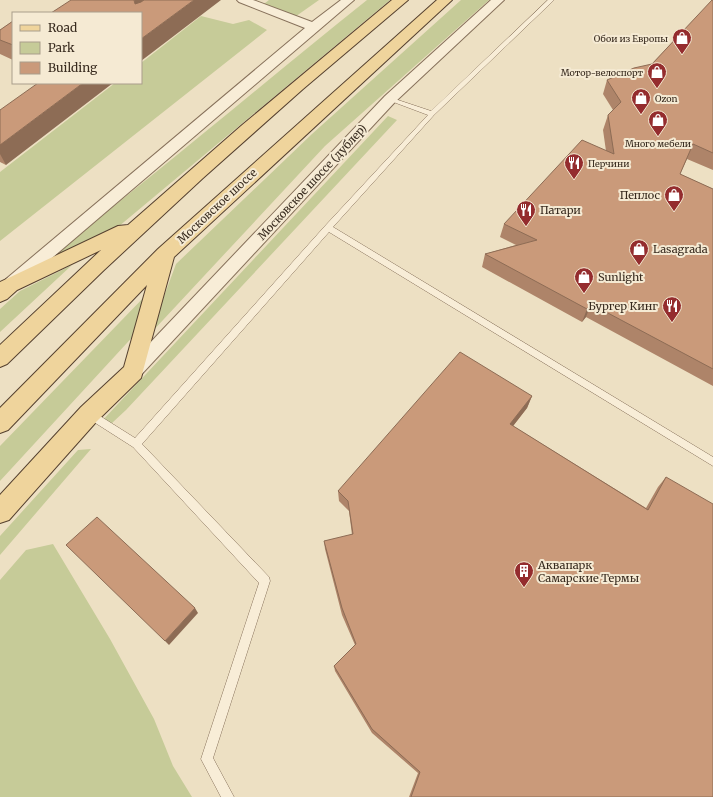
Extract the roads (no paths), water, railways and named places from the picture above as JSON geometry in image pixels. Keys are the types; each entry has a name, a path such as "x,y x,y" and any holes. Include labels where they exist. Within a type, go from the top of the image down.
{"main road":[{"path":"0,358 142,223 343,47 401,0"},
{"name":"Московское шоссе","path":"0,423 165,254 377,60 446,0"},
{"path":"5,289 142,223"},
{"path":"0,512 89,414 133,372 165,254"}],"street":[{"path":"243,0 313,26"},
{"path":"5,289 313,26 348,0"},
{"name":"Московское шоссе (дублер)","path":"133,372 390,99 498,0"}],"lane":[{"path":"136,444 328,228 432,114 551,0"},
{"path":"390,99 432,114"},
{"path":"328,228 713,462"},
{"path":"89,414 136,444 265,581 207,760 228,797"}],"place":[{"name":"Обои из Европы","path":"682,55"},
{"name":"Мотор-велоспорт","path":"657,89"},
{"name":"Ozon","path":"641,115"},
{"name":"Много мебели","path":"658,137"},
{"name":"Перчини","path":"574,180"},
{"name":"Пеплос","path":"674,212"},
{"name":"Патари","path":"526,227"},
{"name":"Lasagrada","path":"639,266"},
{"name":"Sunlight","path":"584,294"},
{"name":"Бургер Кинг","path":"672,323"},
{"name":"Аквапарк Самарские Термы","path":"524,588"}]}
